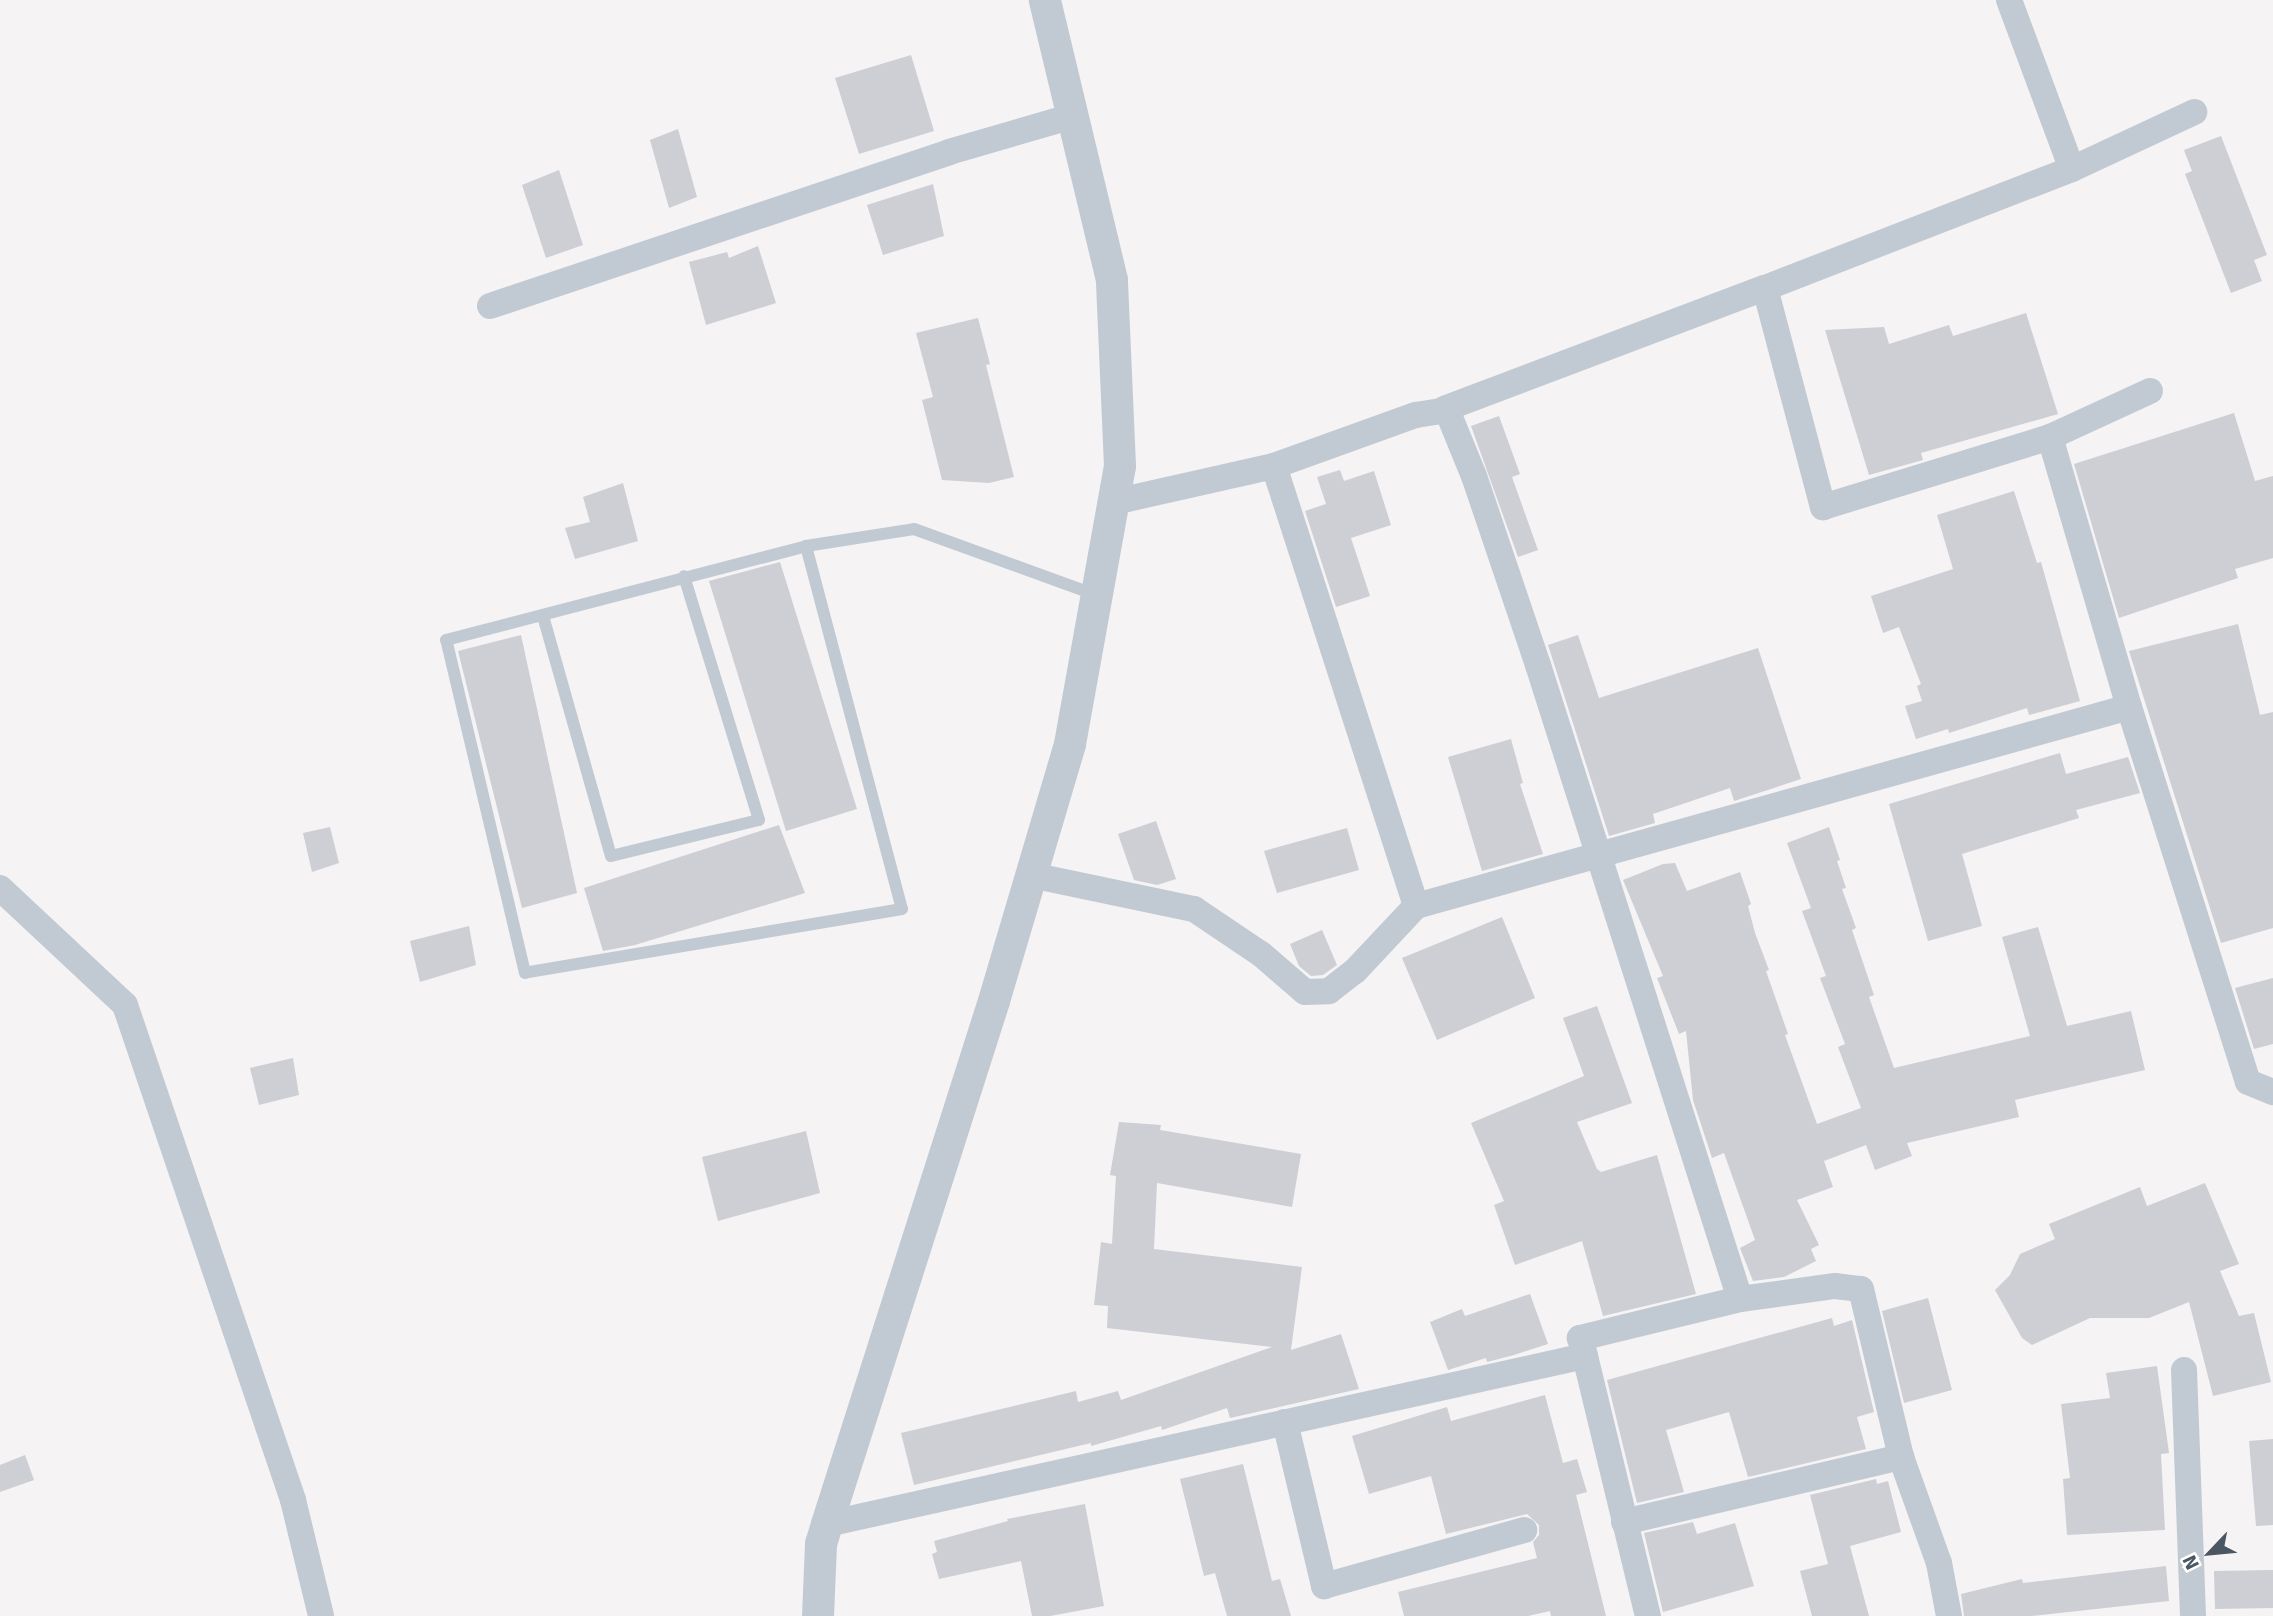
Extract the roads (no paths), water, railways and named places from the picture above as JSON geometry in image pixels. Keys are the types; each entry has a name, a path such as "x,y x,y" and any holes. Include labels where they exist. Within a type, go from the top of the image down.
{"street":[{"path":"818,1616 821,1544 1070,744 1121,466 1112,280 1045,0"},
{"path":"2009,0 2072,169"},
{"path":"1114,502 1274,466 1416,415 1444,409 2072,169 2194,112"},
{"path":"490,306 949,152 1073,116"},
{"path":"1765,288 1823,507 2050,437 2150,391"},
{"path":"1444,409 1474,476 1600,856 1740,1299"},
{"path":"2050,437 2129,707 2248,1082 2273,1093"},
{"path":"1274,466 1416,906"},
{"path":"1031,875 1194,909 1261,954 1306,992 1329,991 1356,971 1416,906 2129,707"},
{"path":"0,888 125,1005 293,1500 321,1616"},
{"path":"1648,1616 1580,1338 1740,1299 1835,1286 1861,1289 1901,1457 1939,1563 1949,1616"},
{"path":"827,1524 1585,1356"},
{"path":"2184,1370 2193,1616"},
{"path":"1285,1422 1324,1586 1524,1530"},
{"path":"1624,1522 1901,1457"}],"lane":[{"path":"806,547 902,909 525,973 446,640 684,576 806,547 914,529 1097,596"},
{"path":"543,616 611,856 759,820 684,576"}]}
